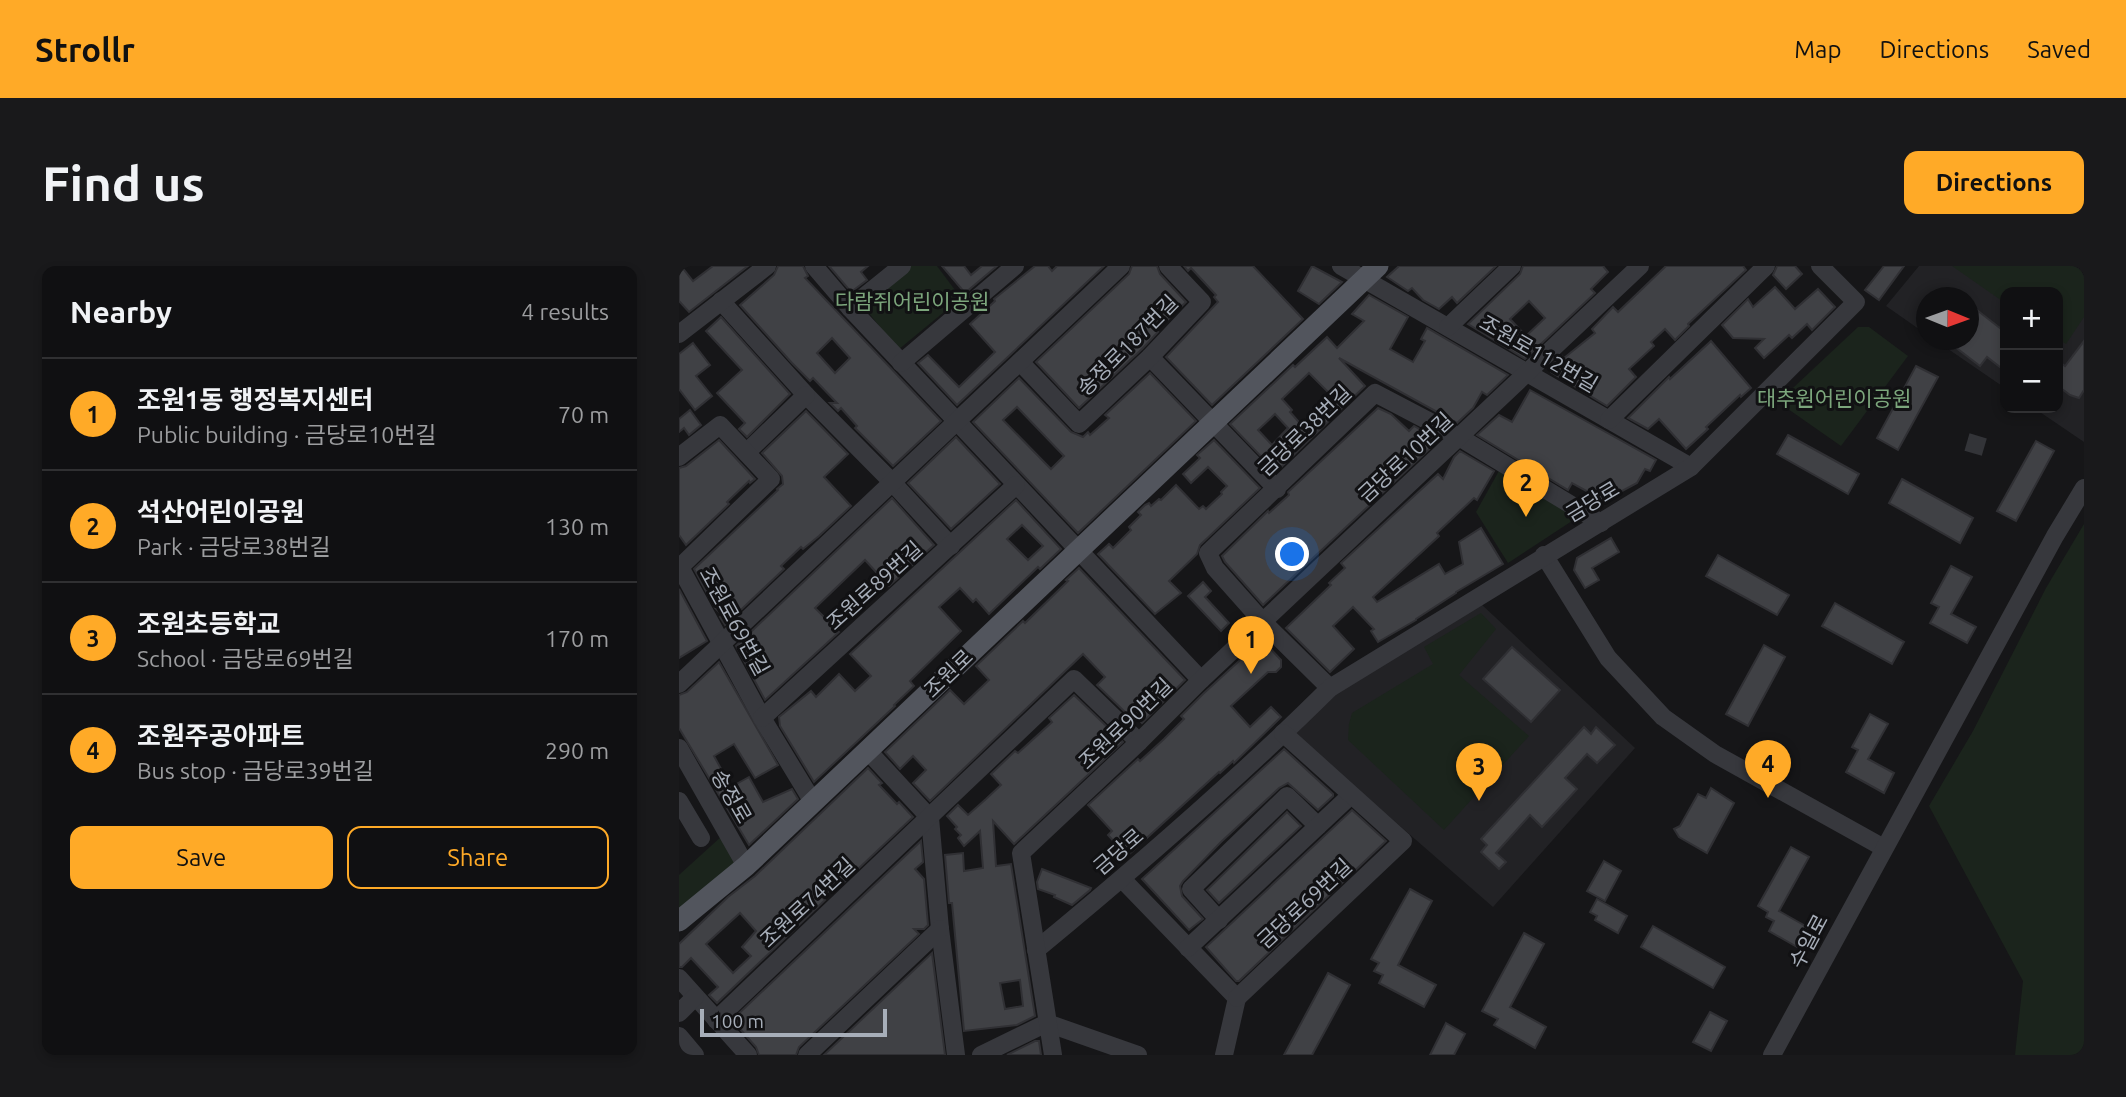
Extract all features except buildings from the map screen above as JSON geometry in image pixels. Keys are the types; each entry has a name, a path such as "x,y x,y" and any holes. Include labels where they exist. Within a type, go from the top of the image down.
{"main road":[{"name":"조원로","path":"679,921 746,866 1042,582 1371,273"}],"street":[{"path":"679,334 767,266"},
{"path":"814,266 850,308 1078,551"},
{"path":"850,308 902,266"},
{"path":"901,363 1015,266"},
{"path":"679,684 1121,266"},
{"name":"송정로187번길","path":"1020,362 1079,424 1150,357 1202,302 1168,266"},
{"name":"조원로112번길","path":"1341,266 1371,273 1448,327 1691,467"},
{"path":"1448,327 1513,266"},
{"name":"금당로10번길","path":"1201,680 1640,266"},
{"path":"1609,420 1766,266"},
{"name":"금당로","path":"1036,950 1122,879 1330,688 1691,467 1856,302 1820,266"},
{"path":"721,301 806,395 893,482 951,546"},
{"path":"1150,357 1277,489"},
{"name":"금당로38번길","path":"1330,688 1263,622 1215,568 1208,553 1374,393 1459,437 1601,523"},
{"path":"679,457 720,425 747,452 806,395"},
{"name":"조원로69번길","path":"747,452 771,479 680,567 762,718 813,802"},
{"name":"조원로89번길","path":"762,718 1016,485"},
{"name":"수일로","path":"1772,1055 2055,536 2084,488"},
{"name":"조원로90번길","path":"1036,950 1021,853 1201,680 1078,551"},
{"path":"1544,555 1608,658 1663,718 1715,754 1884,848"},
{"name":"조원로74번길","path":"716,1020 1074,678 1139,742"},
{"path":"1188,948 1351,794 1283,733"},
{"name":"송정로","path":"679,748 746,866"},
{"path":"868,751 930,818 940,929 956,1055"},
{"name":"금당로69번길","path":"1237,998 1403,841 1351,794"},
{"path":"1219,920 1191,889 1287,796 1318,826"},
{"path":"679,801 701,838"},
{"path":"1122,879 1237,998 1224,1055"},
{"path":"807,1055 940,929"},
{"path":"1036,950 1053,1055"},
{"path":"679,978 748,1055"},
{"path":"679,1013 695,997"},
{"path":"981,1055 1047,1023 1138,1055"},
{"path":"679,1036 695,1055"}],"shaded area":[{"path":"1919,266 2084,266 2084,442 2041,413 2063,413 2063,287 2000,287 2000,385 1950,350 1979,350 1979,287 1916,287 1916,327 1886,306"},
{"path":"1480,603 1635,748 1493,907 1292,732 1325,701"}],"green space":[{"name":"다람쥐어린이공원","path":"910,266 937,266 961,298 898,350 861,303"},
{"path":"1952,266 2084,266 2084,317 2066,344 2063,342 2063,287 2000,287 2000,300"},
{"name":"대추원어린이공원","path":"1858,327 1869,327 1908,356 1841,446 1778,402"},
{"path":"1500,469 1572,514 1572,521 1508,563 1476,512"},
{"path":"2084,524 2084,1055 2015,1055 2023,981 1929,806 1973,731 2046,588"},
{"path":"1481,613 1496,629 1459,675 1529,736 1444,830 1348,740 1349,724 1352,713 1433,664 1424,647"},
{"path":"722,836 737,861 679,913 679,875"}],"tunnel":[{"path":"1967,442 1991,449"}],"place":[{"name":"석산어린이공원","path":"1526,517"},
{"name":"조원1동 행정복지센터","path":"1251,674"},
{"name":"조원주공아파트","path":"1768,798"},
{"name":"조원초등학교","path":"1479,801"}]}
